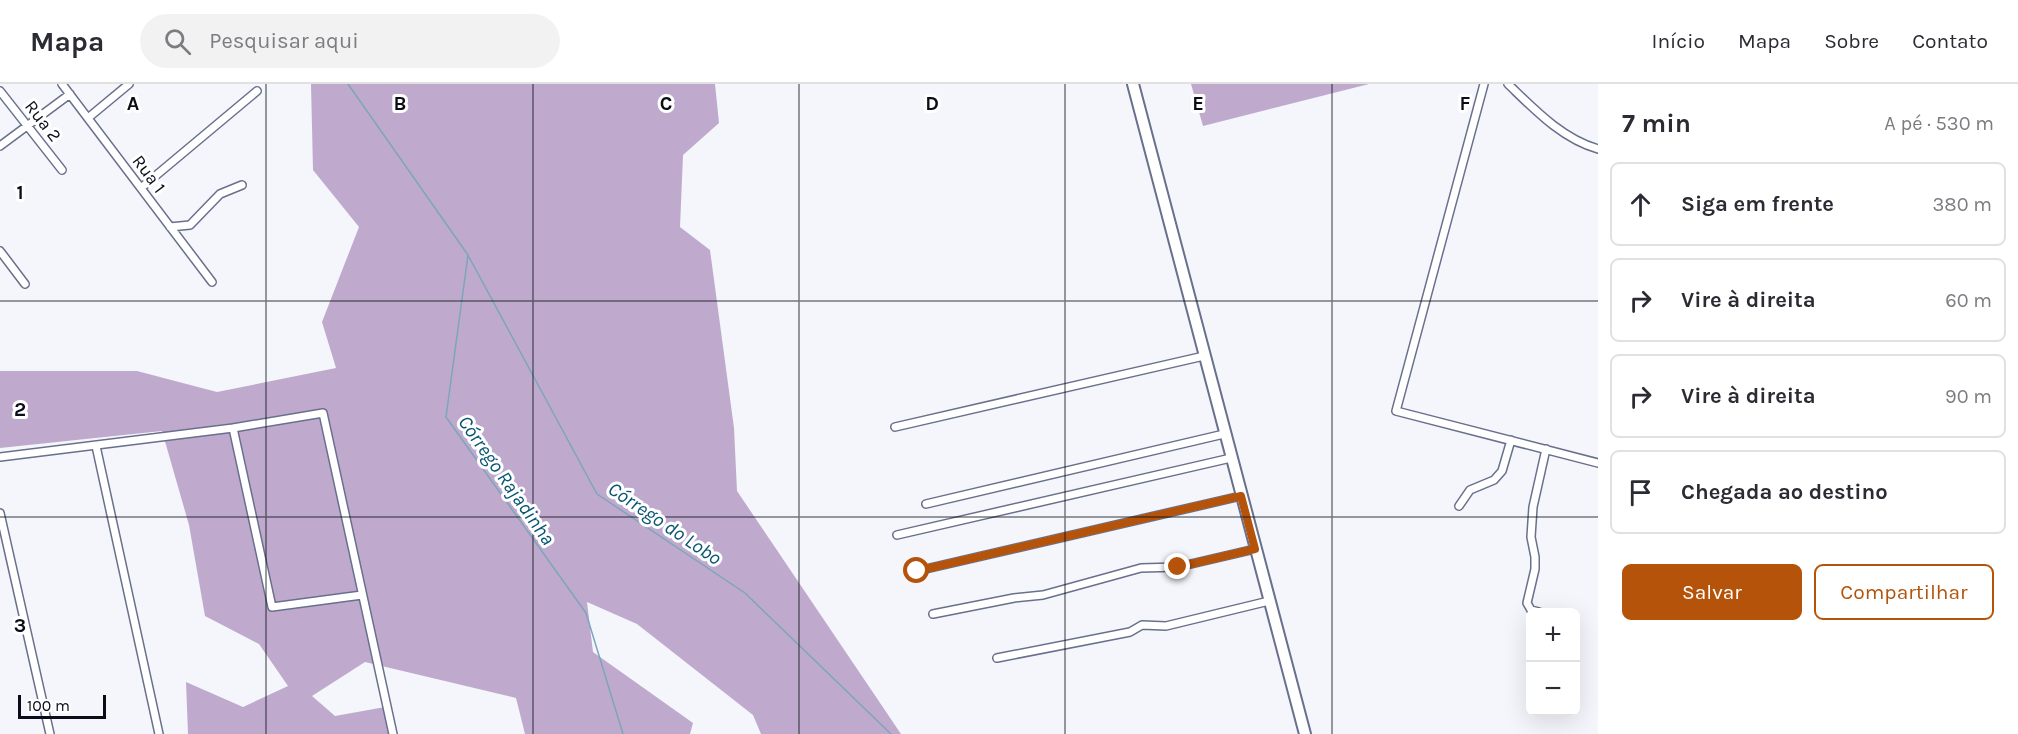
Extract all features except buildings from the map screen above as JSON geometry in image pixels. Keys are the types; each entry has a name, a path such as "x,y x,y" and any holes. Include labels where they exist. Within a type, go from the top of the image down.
{"street":[{"name":"Rua 1","path":"62,84 212,282"},
{"path":"88,118 129,84"},
{"path":"1133,84 1305,734"},
{"path":"1484,84 1396,411 1598,463"},
{"path":"1508,84 1542,118 1588,146 1598,149"},
{"name":"Rua 2","path":"0,91 62,170"},
{"path":"141,188 257,91"},
{"path":"0,146 70,94"},
{"path":"170,227 190,225 220,194 242,185"},
{"path":"0,251 26,284"},
{"path":"895,427 1204,356"},
{"path":"0,457 233,428 323,413 393,734"},
{"path":"233,428 272,607 362,595"},
{"path":"926,504 1224,434"},
{"path":"1459,506 1470,490 1494,480 1502,471 1510,440"},
{"path":"96,446 159,734"},
{"path":"1530,608 1527,603 1535,569 1531,537 1533,507 1546,448"},
{"path":"897,535 1231,458"},
{"path":"917,571 1241,496"},
{"path":"0,513 50,734"},
{"path":"933,614 1014,598 1043,595 1141,568 1178,567 1255,549"},
{"path":"997,658 1130,632 1142,626 1166,626 1269,601"}],"shaded area":[{"path":"311,84 715,84 719,123 683,155 680,227 710,250 734,428 737,491 901,734 761,734 753,715 637,624 587,602 593,652 693,723 690,734 525,734 516,698 365,662 312,696 335,716 385,707 391,734 188,734 186,682 243,707 288,686 259,644 205,616 189,525 162,431 0,448 0,371 137,371 217,392 336,368 322,322 359,227 313,170"},
{"path":"1191,84 1369,84 1203,126"}],"waterway":[{"name":"Córrego Rajadinha","path":"348,84 468,255 446,417 586,613 623,734"},
{"name":"Córrego do Lobo","path":"469,257 597,494 745,593 891,734"}],"route":[{"path":"917,571 1241,496 1255,549 1178,567"}]}
